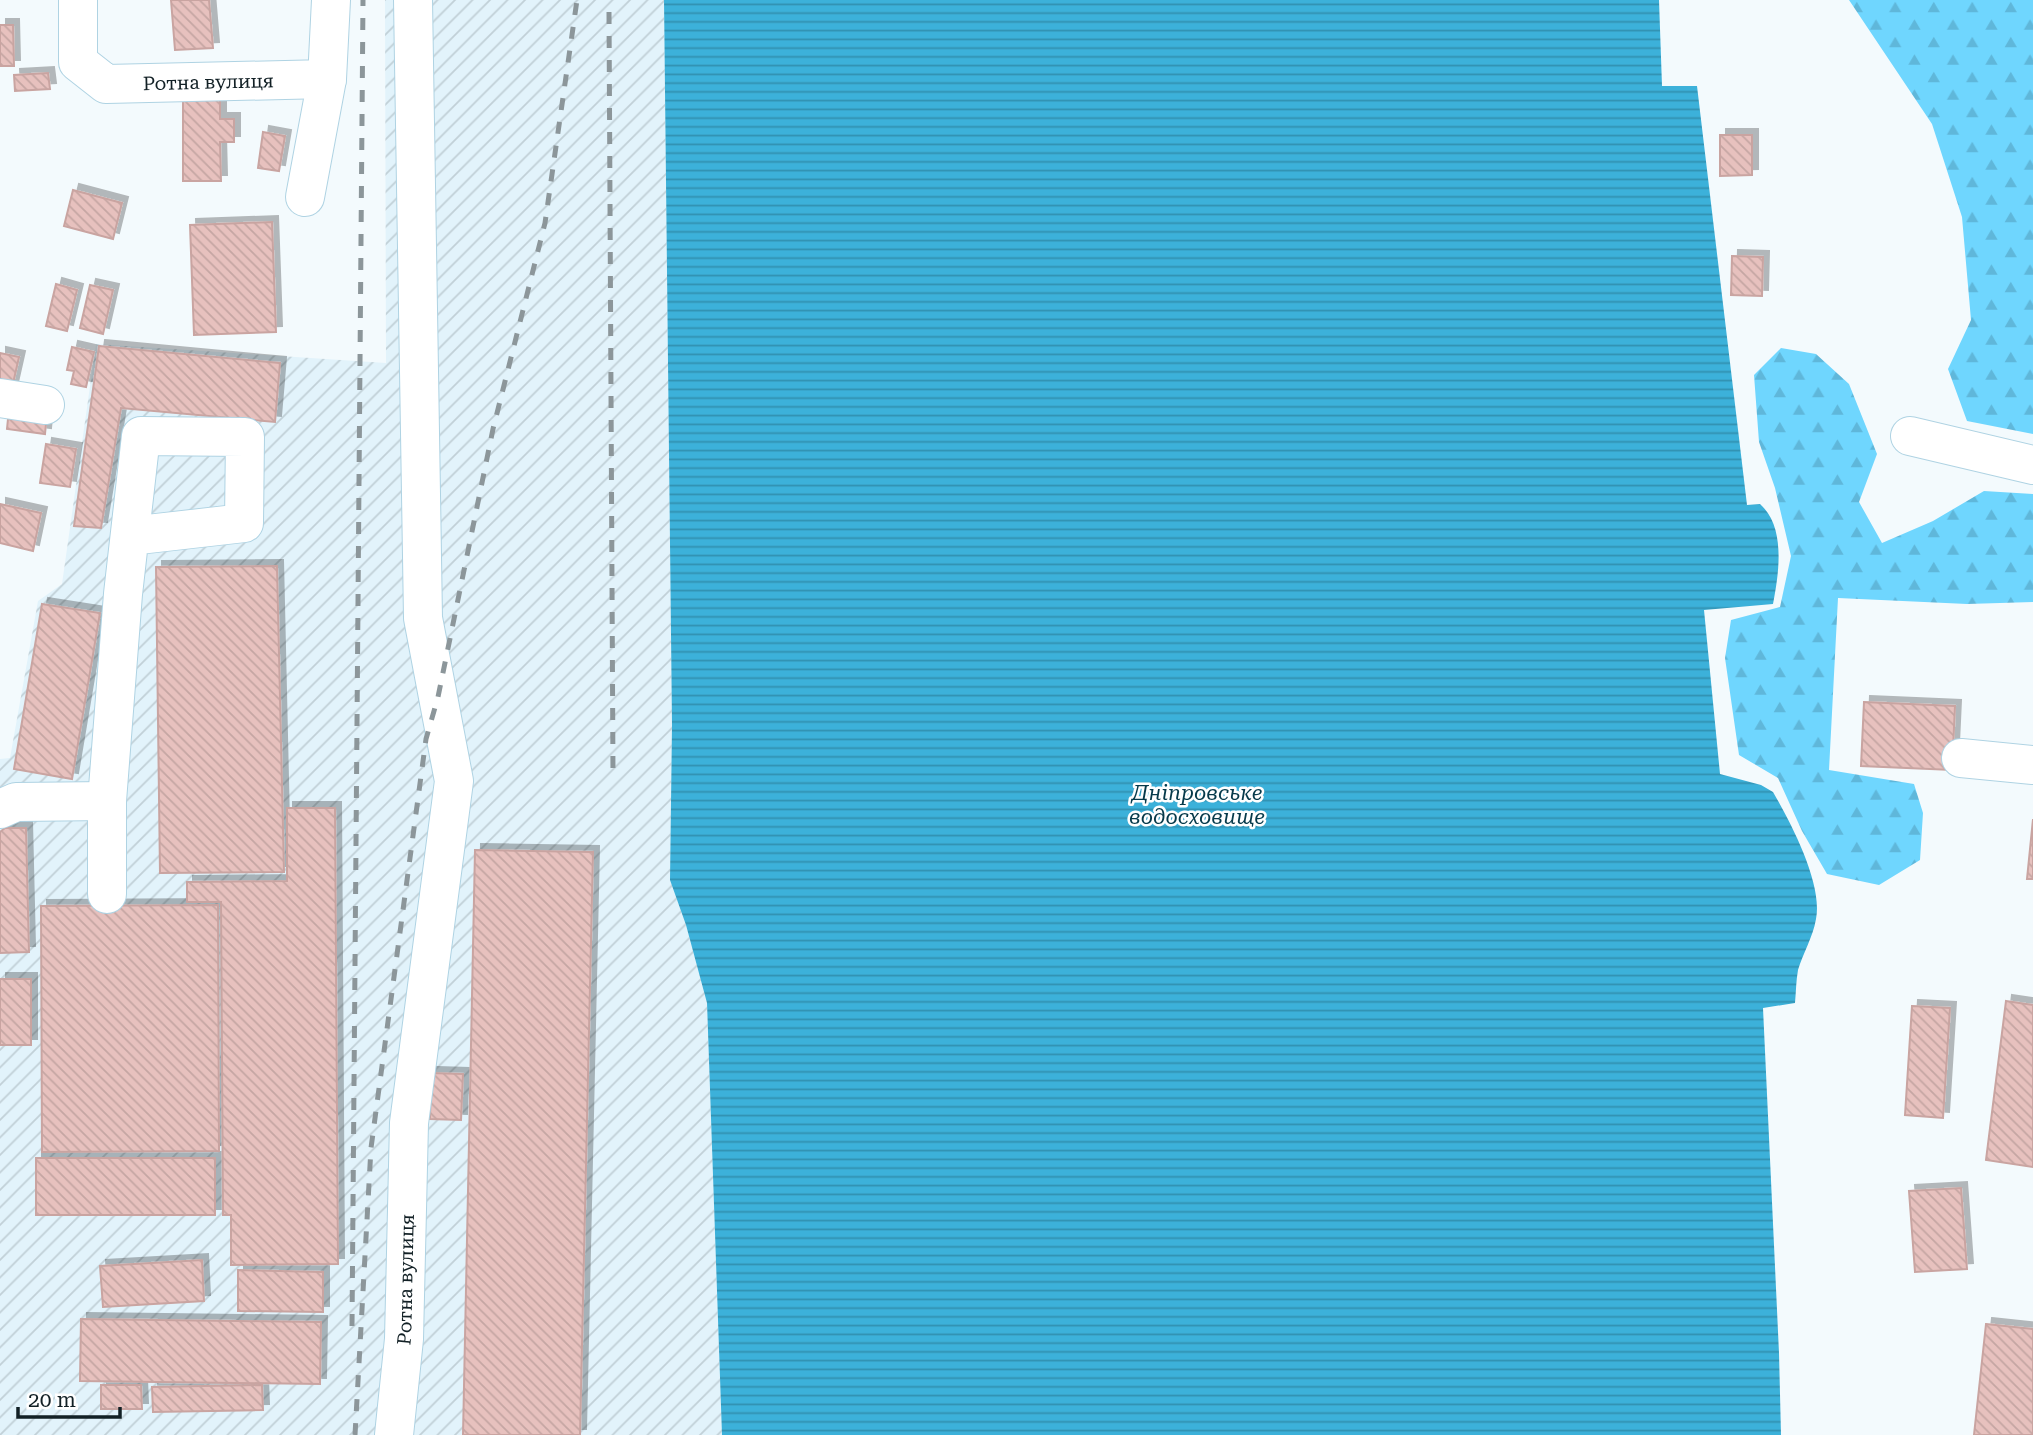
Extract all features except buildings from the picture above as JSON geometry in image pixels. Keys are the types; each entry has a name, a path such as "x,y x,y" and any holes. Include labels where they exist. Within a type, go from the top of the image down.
{"street":[{"name":"Ротна вулиця","path":"78,0 78,62 106,84 327,79"},
{"path":"305,197 327,79 331,0"},
{"name":"Ротна вулиця","path":"394,1435 404,1339 409,1123 454,781 423,618 413,0"},
{"path":"0,398 45,405"},
{"path":"1910,436 2033,465"},
{"path":"107,894 107,801 130,536"},
{"path":"1961,758 2033,765"},
{"path":"0,809 16,802 107,801"}],"shaded area":[{"path":"385,0 664,0 672,725 670,879 686,925 707,1003 722,1435 0,1435 0,759 10,758 38,601 62,584 96,344 386,363"}],"green space":[{"path":"1849,0 2033,0 2033,434 1967,421 1948,369 1971,320 1962,217 1932,124"},
{"path":"1781,348 1816,354 1849,384 1877,454 1859,502 1882,543 1933,521 1984,491 2033,494 2033,602 1967,604 1838,598 1829,770 1914,784 1923,813 1920,860 1879,885 1827,874 1802,831 1778,778 1739,755 1725,658 1731,620 1780,607 1791,556 1775,488 1759,442 1754,375"}],"water":[{"name":"Дніпровське водосховище","path":"664,0 1659,0 1662,86 1697,86 1747,505 1760,504 1774,525 1777,538 1778,565 1773,604 1704,610 1720,774 1761,785 1773,792 1804,854 1817,905 1815,926 1798,970 1795,1003 1763,1008 1781,1435 722,1435 707,1003 686,925 670,880 672,725"}],"railway":[{"path":"352,1326 363,0"},
{"path":"355,1435 371,1148 426,739 438,697 493,429 545,223 577,0"},
{"path":"609,12 613,775"}]}
